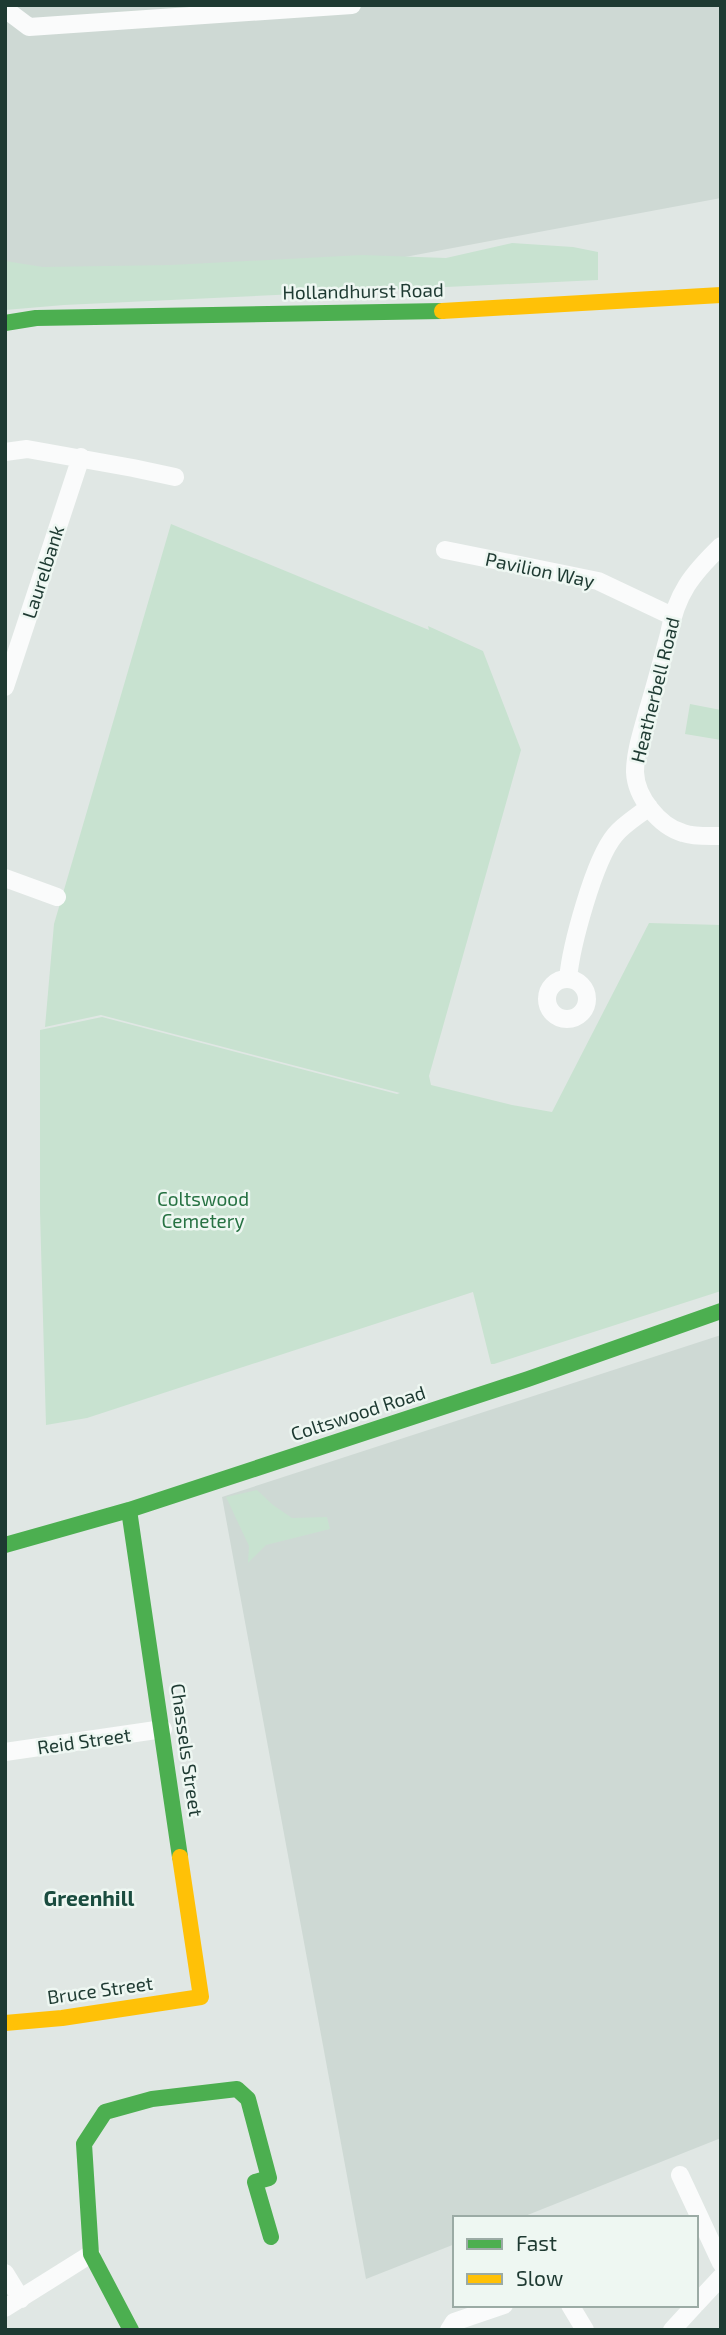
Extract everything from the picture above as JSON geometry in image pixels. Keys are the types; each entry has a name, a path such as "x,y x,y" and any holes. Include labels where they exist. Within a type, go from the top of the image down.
{"street":[{"path":"5,9 29,27 352,5"},
{"name":"Hollandhurst Road","path":"5,323 36,318 435,311 721,295"},
{"path":"5,452 27,449 81,457 175,477"},
{"name":"Laurelbank","path":"5,687 81,457"},
{"name":"Heatherbell Road","path":"721,546 697,569 680,594 636,754 635,774 649,807 667,825 682,833 721,836"},
{"name":"Pavilion Way","path":"445,550 598,581 672,616"},
{"path":"568,979 570,961 599,861 615,835 649,807"},
{"path":"5,878 57,897"},
{"name":"Coltswood Road","path":"5,1545 129,1510 528,1379 721,1311"},
{"name":"Chassels Street","path":"129,1510 201,1997"},
{"name":"Reid Street","path":"5,1752 163,1729"},
{"name":"Bruce Street","path":"5,2023 62,2018 201,1997"},
{"path":"131,2330 91,2254 84,2144 105,2112 152,2099 237,2089 248,2099 269,2178 255,2182 271,2237"},
{"path":"680,2175 721,2263"},
{"path":"5,2308 91,2254"},
{"path":"5,2273 21,2299"},
{"path":"698,2302 721,2277"},
{"path":"449,2330 454,2322 498,2307"},
{"path":"571,2307 585,2330"},
{"path":"672,2330 693,2307"}],"shaded area":[{"path":"5,5 721,5 721,198 319,273 5,273"},
{"path":"721,1335 721,2138 525,2216 453,2216 453,2245 366,2279 222,1497"}],"green space":[{"path":"512,243 573,247 598,252 598,280 5,310 5,261 43,267 171,265 362,255 446,258"},
{"name":"Coltswood Cemetery","path":"171,524 429,630 428,626 483,651 521,750 429,1076 431,1085 552,1112 649,923 721,925 721,1291 494,1364 491,1364 473,1292 87,1418 46,1425 40,1212 40,1030 102,1017 400,1093 101,1015 45,1027 54,924"},
{"path":"690,704 721,710 721,740 685,734"},
{"path":"257,1490 292,1518 327,1517 330,1529 266,1545 248,1563 249,1546 226,1497"}],"traffic: fast":[{"path":"5,323 36,318 442,311"},
{"path":"5,1545 129,1510 528,1379 721,1311"},
{"path":"129,1510 180,1857"},
{"path":"131,2330 91,2254 84,2144 105,2112 152,2099 237,2089 248,2099 269,2178 255,2182 271,2237"}],"traffic: slow":[{"path":"442,311 721,295"},
{"path":"5,2023 62,2018 201,1997 180,1857"}],"district":[{"name":"Greenhill","path":"89,1899"}]}
